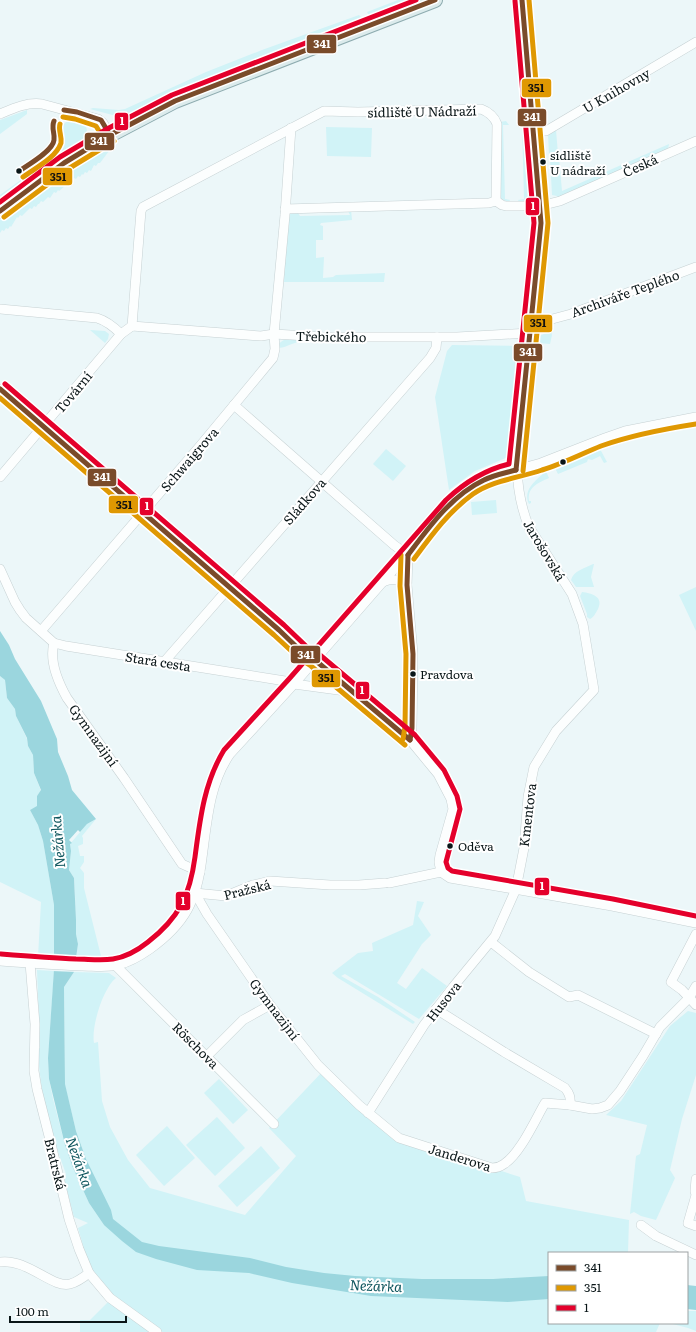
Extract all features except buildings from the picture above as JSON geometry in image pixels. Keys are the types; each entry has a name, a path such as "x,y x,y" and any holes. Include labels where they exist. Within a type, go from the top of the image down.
{"main road":[{"path":"0,210 64,163 110,135 174,101 435,0"}],"street":[{"name":"Jarošovská","path":"522,0 540,206 540,223 538,258 517,444 516,470 524,515 529,527 572,594 583,624 594,690"},
{"name":"U Knihovny","path":"533,131 546,131 696,42"},
{"path":"0,114 26,104 42,104 98,119 103,123 110,135"},
{"name":"sídliště U Nádraží","path":"132,326 141,211 143,207 324,111 358,112 484,110 494,116 497,124 496,201"},
{"path":"274,334 291,128"},
{"name":"Česká","path":"540,206 560,201 696,141"},
{"path":"285,209 420,206 489,203 496,201 506,206 540,206"},
{"name":"Archiváře Teplého","path":"530,329 696,267"},
{"path":"0,309 97,318 113,326 121,334"},
{"name":"Třebického","path":"132,326 261,336 274,334 324,337 457,337 530,329"},
{"name":"Tovární","path":"0,477 121,334 132,326"},
{"name":"Schwaigrova","path":"41,630 273,358 275,350 274,334"},
{"name":"Sládkova","path":"164,662 430,358 436,348 437,337"},
{"path":"0,389 229,587 304,654 315,660 410,740 438,774 451,799 453,809 439,862 442,872 450,878 696,923"},
{"path":"234,405 321,482 408,555"},
{"path":"0,961 33,964 116,966 129,962 140,956 171,932 188,909 195,893 200,872 211,799 223,763 408,555 451,504 470,488 491,477 541,463 625,431 696,417"},
{"path":"408,555 407,585 413,654 412,728 410,740"},
{"path":"0,569 20,610 54,643"},
{"path":"383,582 397,580 402,581 407,585"},
{"name":"Stará cesta","path":"54,643 285,681 294,684 353,692"},
{"name":"Gymnazijní","path":"54,643 52,649 52,660 60,685 70,703 124,778 182,864 200,872"},
{"name":"Kmentova","path":"516,889 524,848 528,797 534,767 556,731 594,690"},
{"name":"Pražská","path":"195,893 226,896 253,885 270,881 330,885 387,883 442,872"},
{"name":"Husova","path":"368,1113 414,1040 436,1009 491,942 516,889"},
{"name":"Gymnazijní","path":"195,893 204,909 270,1005 318,1065 368,1113"},
{"path":"696,934 671,982 682,990 696,1005"},
{"path":"491,942 529,972 569,997 578,995 656,1034"},
{"name":"Bratrská","path":"33,964 35,1024 34,1070 37,1089 52,1144 69,1219 79,1249 90,1273 110,1298 157,1332"},
{"name":"Röschova","path":"116,966 155,1003 274,1124"},
{"name":"Janderova","path":"368,1113 399,1138 492,1168 499,1167 505,1164 516,1152 545,1103 570,1104 592,1109 608,1105 617,1095 643,1056 664,1021 689,998 696,986"},
{"path":"206,1056 243,1020 270,1005"},
{"path":"436,1009 565,1088 569,1093 570,1104"},
{"path":"696,1179 696,1195 688,1223 696,1226"},
{"path":"641,1225 656,1236 696,1255"},
{"path":"0,1262 8,1261 27,1266 59,1284 70,1285 90,1273"}],"shaded area":[{"path":"398,0 414,0 378,15 369,16 367,12"},
{"path":"531,0 533,0 536,56 532,50"},
{"path":"359,15 362,18 361,22 343,27 182,91 134,115 120,117 90,109 125,109 206,72"},
{"path":"535,67 538,67 543,124 540,120"},
{"path":"27,110 27,114 0,134 0,120"},
{"path":"77,118 84,123 87,130 86,137 81,145 45,167 0,201 0,195 54,156 60,144 62,126 66,122 76,121"},
{"path":"506,121 509,125 503,125 505,199 510,200 509,202 501,199 500,194 500,122"},
{"path":"522,122 525,123 530,165 531,197 526,203 519,202 518,200 524,199"},
{"path":"326,127 372,128 371,157 327,156"},
{"path":"556,130 558,154 549,155 548,134"},
{"path":"108,140 112,143 112,147 100,163 96,166 94,165 91,171 89,170 80,177 78,176 76,179 74,178 72,181 71,180 67,187 65,186 56,193 54,192 50,198 48,197 43,202 41,201 36,207 34,206 32,209 30,208 22,216 20,215 18,218 17,217 11,227 10,226 8,229 6,228 4,231 2,230 0,233 0,214"},
{"path":"669,144 668,149 558,198 557,196 552,195 550,158 559,158 562,191"},
{"path":"347,209 351,210 352,220 321,223 320,225 323,226 323,240 316,240 316,258 324,257 323,278 333,277 336,275 385,273 384,282 284,282 287,214 296,210 300,216 350,215"},
{"path":"90,330 105,331 109,334 108,339 105,343"},
{"path":"551,331 552,335 550,344 538,343 539,336"},
{"path":"301,339 303,342 277,348 284,340"},
{"path":"452,345 519,346 508,457 475,471 449,490 435,397 447,351"},
{"path":"386,449 406,466 393,481 373,464"},
{"path":"600,449 607,462 604,463 600,456 592,460 588,459 587,462 558,474 555,468"},
{"path":"546,471 549,478 534,486 530,492 529,501 531,501 531,503 529,504 527,494 529,489"},
{"path":"496,500 497,513 472,515 471,502"},
{"path":"593,564 591,577 594,587 576,587 571,580 574,574"},
{"path":"696,587 696,631 679,595"},
{"path":"582,592 590,593 596,596 599,601 598,609 590,619 587,617 580,596"},
{"path":"0,676 5,680 7,698 15,709 16,716 33,755 34,773 41,791 37,796 37,807 30,810 38,825 43,841 54,905 54,958 38,957 41,902 0,882"},
{"path":"96,819 82,836 83,844 78,846 80,856 84,856 84,862 80,868 84,873 84,888 102,960 76,959 78,944 76,934 74,878 69,870 71,851 70,844 87,824"},
{"path":"417,901 424,902 418,916 431,935 422,944 397,983 406,989 422,968 447,986 419,1019 345,974 341,976 378,997 415,1022 413,1024 332,973 358,953 373,951 372,943 413,925"},
{"path":"37,970 54,971 48,1058 49,1079 65,1145 73,1168 89,1203 104,1225 101,1192 86,1159 76,1131 65,1085 64,987 74,972 109,973 116,978 107,990 99,1008 94,1028 94,1043 98,1042 102,1101 110,1127 128,1160 150,1188 245,1215 296,1156 269,1128 324,1070 399,1138 520,1177 526,1201 629,1220 628,1252 548,1252 548,1324 660,1324 656,1332 80,1332 80,1320 90,1320 114,1296 102,1283 88,1263 78,1228 88,1223 74,1217 64,1179 66,1174 55,1144 43,1097 38,1049 40,1048"},
{"path":"688,1011 696,1013 696,1075 682,1119 670,1170 675,1178 656,1220 641,1216 634,1212 630,1214 636,1156 640,1154 647,1125 606,1115 621,1101 670,1026"},
{"path":"219,1079 248,1110 233,1124 204,1093"},
{"path":"217,1117 245,1148 215,1176 186,1145"},
{"path":"167,1126 195,1158 164,1186 136,1155"},
{"path":"261,1146 280,1168 237,1207 218,1186"},
{"path":"688,1311 696,1311 696,1331 673,1324 688,1324"}],"water":[{"name":"Nežárka","path":"0,631 9,645 15,659 41,701 57,739 58,752 72,790 96,819 87,824 80,832 78,830 69,840 72,843 70,844 71,851 69,870 74,878 76,934 78,944 74,972 64,987 65,1084 76,1131 86,1159 111,1210 113,1219 142,1242 159,1246 250,1258 286,1267 324,1273 422,1279 493,1279 548,1276 548,1299 508,1302 371,1296 292,1283 249,1273 197,1270 136,1252 104,1225 89,1203 73,1168 65,1145 49,1079 48,1058 54,969 54,905 43,841 38,825 30,810 37,806 37,796 41,790 34,773 33,755 28,746 27,738 16,716 15,709 7,698 5,680 0,676"},
{"path":"688,1285 696,1286 696,1310 688,1309"}],"pier":[{"path":"52,957 78,959 76,972 52,971"}],"transit line":[{"name":"1","path":"0,202 60,157 107,129 172,95 416,0"},
{"name":"341","path":"0,211 64,163 110,135 175,101 435,0"},
{"name":"341","path":"516,470 541,223 522,0"},
{"name":"351","path":"523,471 548,223 529,0"},
{"name":"1","path":"1,954 48,958 99,960 113,959 123,957 136,950 159,933 175,915 190,883 207,788 224,750 289,679 446,500 460,488 483,473 509,464 534,223 515,1"},
{"name":"341","path":"64,110 77,112 101,120 110,135"},
{"name":"351","path":"63,117 75,119 96,126 104,139"},
{"name":"341","path":"19,171 40,157 53,144 54,121"},
{"name":"351","path":"23,177 55,153 61,143 59,129 60,124"},
{"name":"351","path":"4,217 68,169 114,141"},
{"name":"1","path":"5,384 284,625 308,648 320,655 415,735 444,770 457,796 460,809 446,862 448,868 452,871 613,899 696,916"},
{"name":"341","path":"0,389 279,630 304,654 315,660 410,740"},
{"name":"351","path":"0,398 300,659 311,666 405,745"},
{"name":"351","path":"414,559 456,508 473,494 489,485 549,468 613,442 648,433 696,424"},
{"name":"341","path":"408,555 451,503 472,486 488,478 516,470"},
{"name":"351","path":"401,555 400,586 406,654 405,727 403,739"},
{"name":"341","path":"408,555 407,585 413,654 412,728 410,740"}],"place":[{"name":"sídliště U nádraží","path":"543,162"},
{"name":"Pravdova","path":"413,674"},
{"name":"Oděva","path":"450,846"}]}
